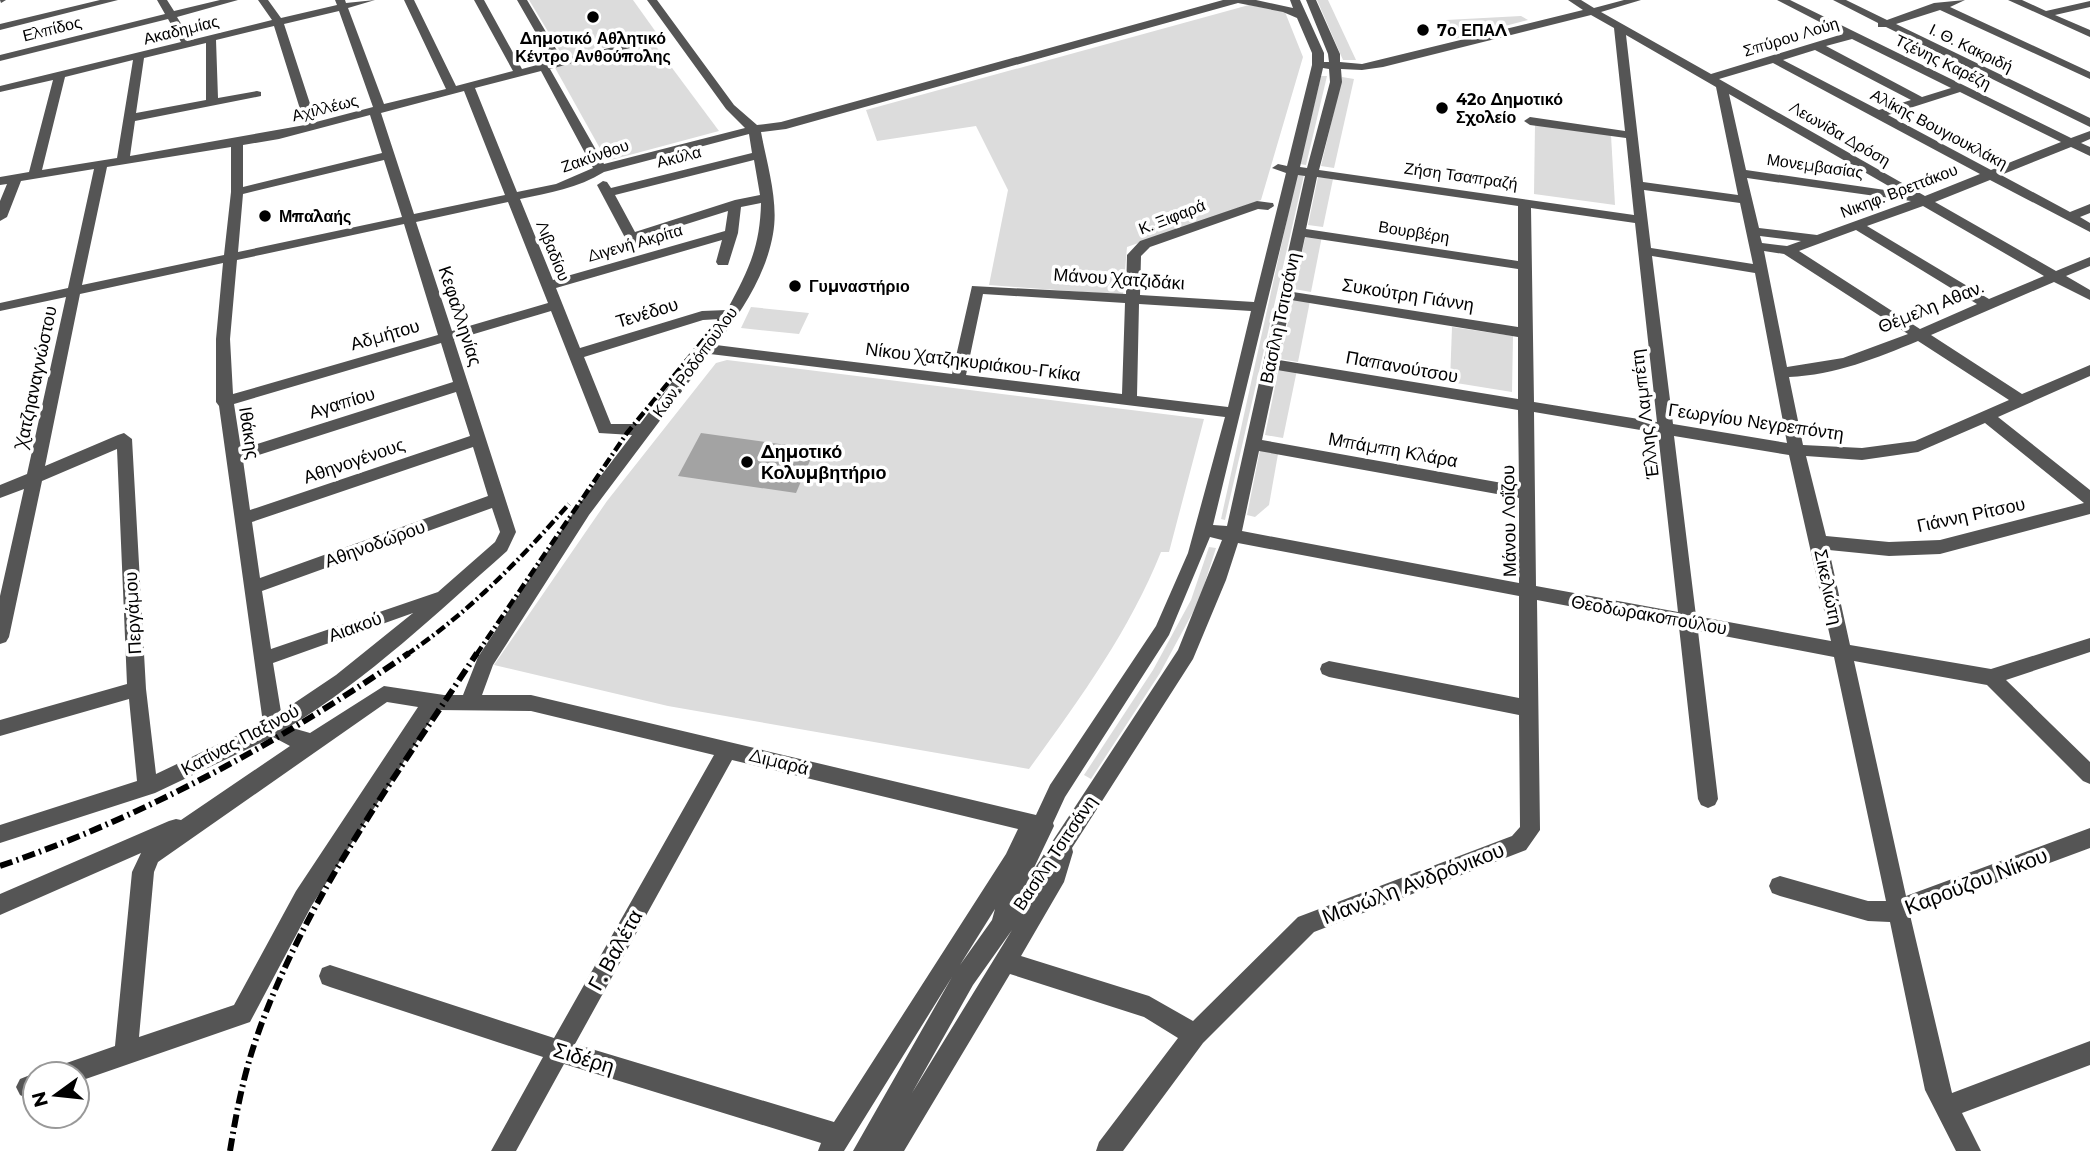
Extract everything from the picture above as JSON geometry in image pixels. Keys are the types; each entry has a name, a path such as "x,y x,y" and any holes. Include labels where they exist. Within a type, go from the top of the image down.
{"street":[{"path":"0,27 113,0"},
{"path":"162,0 188,44"},
{"name":"Ελπίδος","path":"0,58 233,0"},
{"path":"263,0 278,22 312,127"},
{"name":"Ακαδημίας","path":"0,89 211,39 341,3 370,0"},
{"path":"409,0 453,91"},
{"path":"479,0 519,73"},
{"path":"522,0 559,63"},
{"path":"652,0 730,107 754,129"},
{"path":"1238,0 1286,9 1302,16"},
{"name":"Ζακύνθου","path":"0,307 571,184 598,171 754,129 782,126 1238,0"},
{"name":"Βασίλη Τσιτσάνη","path":"835,1144 1013,861 1163,630 1205,530 1258,307 1285,169 1318,65 1318,53 1294,0"},
{"name":"Βασίλη Τσιτσάνη","path":"1001,925 1019,908 1186,654 1233,536 1312,173 1336,82 1335,54 1311,0"},
{"name":"Λεωνίδα Δρόση","path":"1573,0 2090,296"},
{"path":"1318,65 1362,68 1383,64 1636,0"},
{"name":"Τζένης Καρέζη","path":"1782,0 2090,152"},
{"name":"Ι. Θ. Κακριδή","path":"1838,0 2090,124"},
{"path":"1928,0 2090,76"},
{"name":"Σπύρου Λούη","path":"1716,81 1772,58 1959,0"},
{"path":"2013,0 2090,34"},
{"name":"Κεφαλληνίας","path":"341,3 508,532"},
{"path":"2045,14 2090,4"},
{"name":"Έλλης Λαμπέτη","path":"1619,25 1708,799"},
{"path":"211,39 212,103"},
{"name":"Αχιλλέως","path":"0,181 237,143 312,127 652,39"},
{"path":"1815,45 1921,100"},
{"path":"123,161 139,56"},
{"name":"Αλίκης Βουγιουκλάκη","path":"1772,58 2090,228"},
{"path":"544,67 642,259"},
{"path":"34,176 60,75"},
{"name":"Σικελιώτη","path":"1716,81 1747,200 1796,450 1819,542 1941,1099 1969,1151"},
{"name":"Λιβαδίου","path":"468,86 605,429"},
{"path":"1879,114 1962,88"},
{"path":"130,118 257,94"},
{"path":"1530,121 1631,135"},
{"name":"Κων. Ροδόπουλου","path":"470,703 485,662 583,512 708,349 732,314 756,268 767,233 767,198 754,129"},
{"name":"Νικηφ. Βρεττάκου","path":"1755,238 1788,250 1925,201 2090,135"},
{"name":"Ιθάκης","path":"237,143 237,192 223,339 224,402 273,727"},
{"path":"237,192 388,155"},
{"name":"Ακύλα","path":"608,193 759,155"},
{"name":"Χατζηαναγνώστου","path":"0,637 7,565 33,478 100,165"},
{"name":"Ζήση Τσαπραζή","path":"1285,169 1640,220"},
{"name":"Μονεμβασίας","path":"1740,173 1925,201"},
{"path":"0,217 16,178"},
{"path":"1637,185 1747,200"},
{"path":"632,237 735,205 767,198"},
{"name":"Μάνου Λοΐζου","path":"1524,203 1529,593 1527,708 1531,822 1525,837"},
{"path":"723,262 735,205"},
{"name":"Κ. Ξιφαρά","path":"1129,400 1134,255 1145,244 1257,205 1269,206"},
{"path":"2069,217 2090,208"},
{"path":"1857,226 1988,305"},
{"name":"Βουρβέρη","path":"1299,232 1523,266"},
{"name":"Διγενή Ακρίτα","path":"548,286 731,233"},
{"path":"1755,238 1821,239"},
{"path":"1788,250 2022,401"},
{"path":"1644,251 1761,270"},
{"name":"Θέμελη Αθαν.","path":"1782,372 1827,368 1918,335 2090,261"},
{"name":"Μάνου Χατζιδάκι","path":"958,379 977,289 1258,307"},
{"name":"Συκούτρη Γιάννη","path":"1286,295 1524,333"},
{"name":"Αδμήτου","path":"224,402 556,305"},
{"name":"Τενέδου","path":"575,355 702,316 732,314"},
{"name":"Νίκου Χατζηκυριάκου-Γκίκα","path":"708,349 1233,413"},
{"name":"Παπανούτσου","path":"1270,364 1527,407"},
{"name":"Γεωργίου Νεγρεπόντη","path":"1527,407 1796,450 1851,454 1885,453 1928,443 2090,370"},
{"name":"Αγαπίου","path":"233,457 462,385"},
{"path":"1988,417 2090,499"},
{"name":"Κων. Ροδόπουλου","path":"605,429 645,430"},
{"name":"Περγάμου","path":"33,478 124,439 137,689 148,787"},
{"name":"Αθηνογένους","path":"242,519 479,439"},
{"name":"Μπάμπη Κλάρα","path":"1252,444 1528,494"},
{"path":"0,492 33,478"},
{"name":"Αθηνοδώρου","path":"252,588 498,499"},
{"name":"Γιάννη Ρίτσου","path":"1819,542 1889,549 1940,547 2090,508"},
{"name":"Θεοδωρακοπούλου","path":"1205,530 1980,677 1992,677 2090,645"},
{"name":"Κατίνας Παξινού","path":"0,834 148,787 273,727 342,682 500,546 508,532"},
{"name":"Αιακού","path":"264,659 446,594"},
{"path":"1329,669 1527,708"},
{"path":"1992,677 2090,775"},
{"path":"0,728 137,689"},
{"name":"Κατίνας Παξινού","path":"126,1053 143,872 150,855 207,813 384,694 432,701"},
{"path":"91,1065 242,1014 304,898 432,701"},
{"name":"Διμαρά","path":"432,701 513,702 554,707 1038,825"},
{"path":"273,727 288,737 312,742"},
{"name":"Γ. Βαλέτα","path":"503,1151 727,750"},
{"path":"0,905 207,813"},
{"name":"Βασίλη Τσιτσάνη","path":"1001,925 1038,825"},
{"name":"Μανώλη Ανδρόνικου","path":"1108,1151 1195,1035 1306,924 1518,843 1525,837"},
{"name":"Καρούζου Νίκου","path":"1780,886 1868,911 1900,910 2090,838"},
{"path":"890,1151 1057,875 1065,840"},
{"path":"865,1151 965,977 1001,925"},
{"path":"1006,962 1149,1007 1195,1035"},
{"name":"Σιδέρη","path":"330,976 835,1144"},
{"path":"1941,1099 2090,1052"}],"shaded area":[{"name":"Δημοτικό Αθλητικό Κέντρο Ανθούπολης","path":"529,0 633,0 658,35 564,58"},
{"path":"1317,0 1328,0 1356,60 1343,60"},
{"path":"1249,5 1285,12 1303,57 1261,200 1127,247 1123,295 989,285 1008,190 976,126 877,141 866,110"},
{"path":"1521,16 1528,20 1455,39 1446,20"},
{"path":"652,41 719,131 607,161 554,66"},
{"path":"1321,76 1327,76 1306,165 1300,164"},
{"path":"1342,77 1354,79 1334,168 1321,166"},
{"path":"1535,125 1611,135 1615,205 1534,194"},
{"path":"1297,174 1304,175 1225,520 1221,519"},
{"path":"1318,177 1333,179 1323,227 1308,225"},
{"path":"1306,234 1322,236 1311,292 1294,289"},
{"path":"1293,299 1310,301 1298,362 1280,359"},
{"path":"751,307 809,313 799,334 741,328"},
{"path":"1452,327 1513,336 1512,392 1450,382"},
{"path":"727,360 1204,419 1169,552 1161,552 1118,638 1029,769 668,706 494,665 607,501 716,363"},
{"path":"1279,367 1297,370 1283,438 1265,435"},
{"name":"Δημοτικό Κολυμβητήριο","path":"701,433 815,449 796,493 678,476"},
{"path":"1260,450 1278,454 1269,505 1255,517 1247,515"},
{"path":"1209,547 1216,548 1199,601 1160,673 1091,779 1084,775 1153,670 1191,600"}],"railway":[{"path":"476,655 627,433 724,315"},
{"path":"406,655 451,622 492,585 569,504"},
{"path":"230,1151 240,1096 255,1042 299,939 354,841 477,653"},
{"path":"0,866 108,824 212,774 312,716 406,655"}],"place":[{"name":"Δημοτικό Αθλητικό Κέντρο Ανθούπολης","path":"593,17"},
{"name":"7ο ΕΠΑΛ","path":"1423,30"},
{"name":"42ο Δημοτικό Σχολείο","path":"1442,108"},
{"name":"Μπαλαής","path":"265,216"},
{"name":"Γυμναστήριο","path":"795,286"},
{"name":"Δημοτικό Κολυμβητήριο","path":"747,462"}]}
